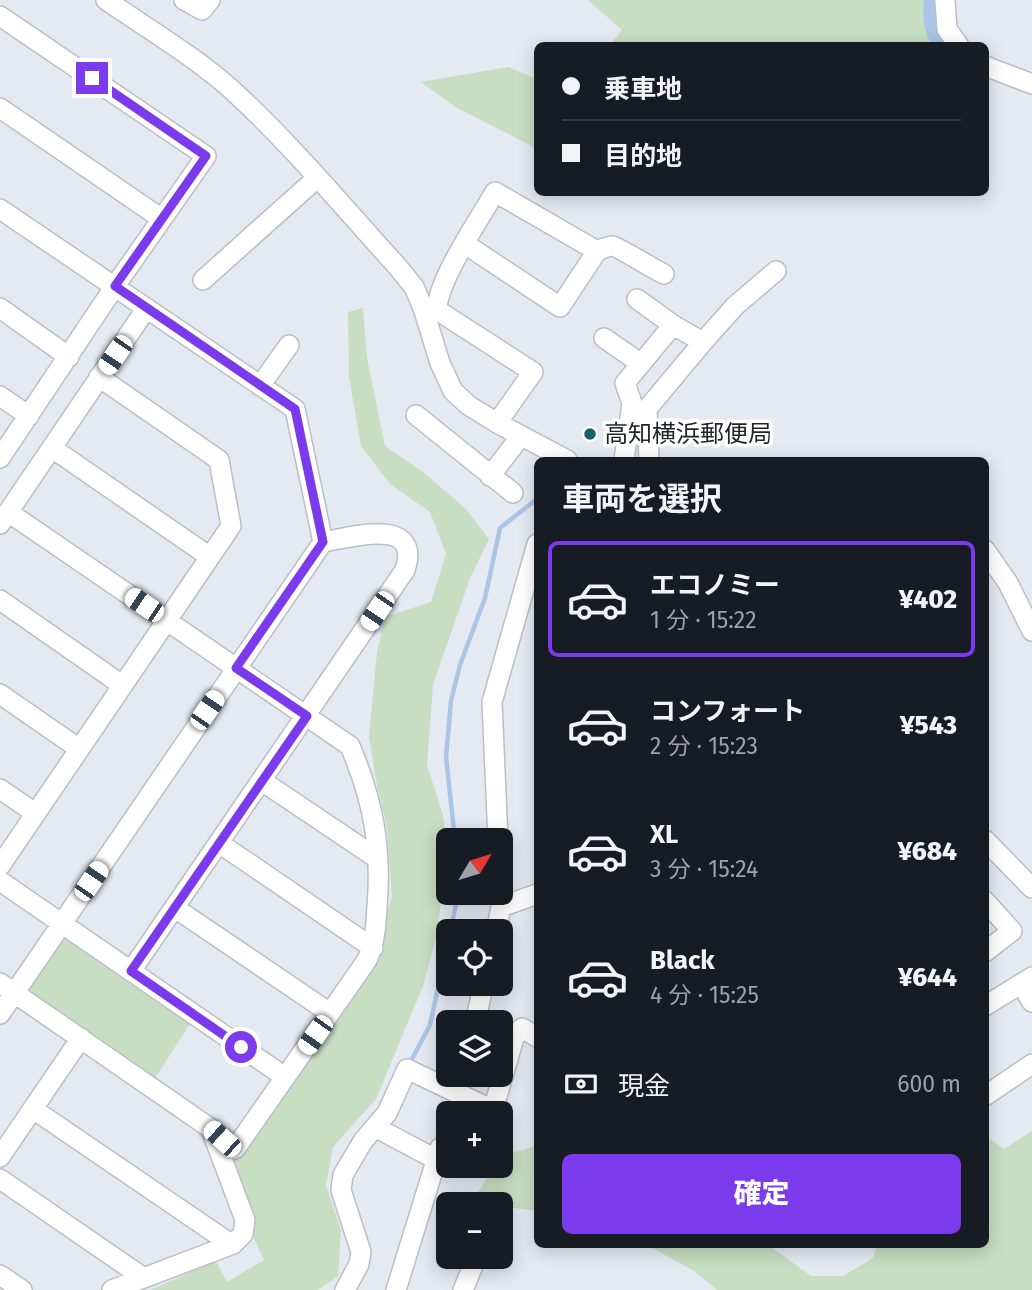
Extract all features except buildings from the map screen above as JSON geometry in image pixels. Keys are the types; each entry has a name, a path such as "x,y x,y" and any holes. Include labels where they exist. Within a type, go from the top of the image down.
{"street":[{"path":"106,0 201,65 262,119 397,266 430,309 533,372 496,423"},
{"path":"184,0 202,10 210,0"},
{"path":"945,0 947,29 956,42"},
{"path":"0,16 206,156 0,458"},
{"path":"989,68 1032,84"},
{"path":"0,108 162,219"},
{"path":"203,280 317,178"},
{"path":"561,457 496,423 468,405 453,391 440,363 430,309 495,192 597,251"},
{"path":"0,209 295,409 323,542"},
{"path":"465,244 560,307 597,251 612,246 664,274"},
{"path":"649,457 647,409 735,306 776,271"},
{"path":"637,299 673,325 703,342"},
{"path":"0,308 69,357"},
{"path":"7,988 210,1128 235,1149 373,948 379,882 378,839 368,791 350,746 167,620 4,518 146,309"},
{"path":"624,457 632,403 625,383 673,325"},
{"path":"604,338 640,363"},
{"path":"260,386 289,345"},
{"path":"0,866 231,526 219,460 99,377"},
{"path":"0,396 29,416"},
{"path":"416,415 513,493"},
{"path":"490,475 521,436"},
{"path":"52,448 210,557"},
{"path":"0,1014 7,988 62,924 323,542 389,533 402,543 407,553 405,569 131,971"},
{"path":"497,828 492,702 534,555"},
{"path":"989,556 1008,583 1032,631"},
{"path":"0,600 122,684"},
{"path":"0,694 79,748"},
{"path":"262,781 378,859"},
{"path":"0,789 35,813"},
{"path":"219,843 373,948"},
{"path":"989,844 1032,888"},
{"path":"0,881 285,1077"},
{"path":"513,897 534,894"},
{"path":"989,905 1012,931 989,948"},
{"path":"174,908 330,1013"},
{"path":"989,1003 1026,980 1032,1002"},
{"path":"513,1041 522,1028 534,1035"},
{"path":"0,1157 81,1038"},
{"path":"989,1086 1032,1064"},
{"path":"352,1288 361,1252 341,1191 343,1175 363,1141 387,1113 407,1069 436,1077"},
{"path":"460,1087 492,1110 499,1087"},
{"path":"33,1109 231,1244"},
{"path":"374,1127 439,1154 396,1290"},
{"path":"112,1290 231,1244 243,1234 245,1220 210,1128"},
{"path":"0,1179 144,1278"},
{"path":"463,1290 472,1269"},
{"path":"0,1275 22,1290"}],"green space":[{"path":"588,0 933,0 937,2 942,42 612,42 622,30"},
{"path":"508,67 534,78 534,149 457,108 421,82"},
{"path":"363,308 367,358 385,446 423,472 466,509 489,539 470,578 433,685 427,765 445,828 436,828 436,905 441,905 439,919 436,919 436,937 423,986 376,1099 333,1147 326,1185 341,1230 338,1276 318,1290 150,1290 216,1261 227,1282 264,1260 248,1226 228,1167 346,1007 369,963 392,897 387,828 369,737 377,652 385,617 431,602 446,554 430,512 390,484 361,446 349,377 348,312"},
{"path":"65,932 192,1021 153,1081 25,991"},
{"path":"1032,1131 1032,1290 717,1290 694,1271 652,1248 772,1248 811,1276 843,1276 873,1258 877,1248 989,1248 989,1139 1004,1149"},
{"path":"534,1145 534,1211 513,1208 513,1192 478,1192 487,1178 513,1178 513,1153"}],"waterway":[{"path":"937,0 936,14 940,33 948,42"},
{"path":"454,828 446,757 451,701 460,665 485,598 500,528 534,501"},
{"path":"453,919 456,905"},
{"path":"412,1059 430,1025 436,996"}],"place":[{"name":"高知横浜郵便局","path":"590,434"}],"route":[{"path":"92,78 206,156 115,286 295,409 323,542 236,668 307,716 131,971 241,1047"}]}
